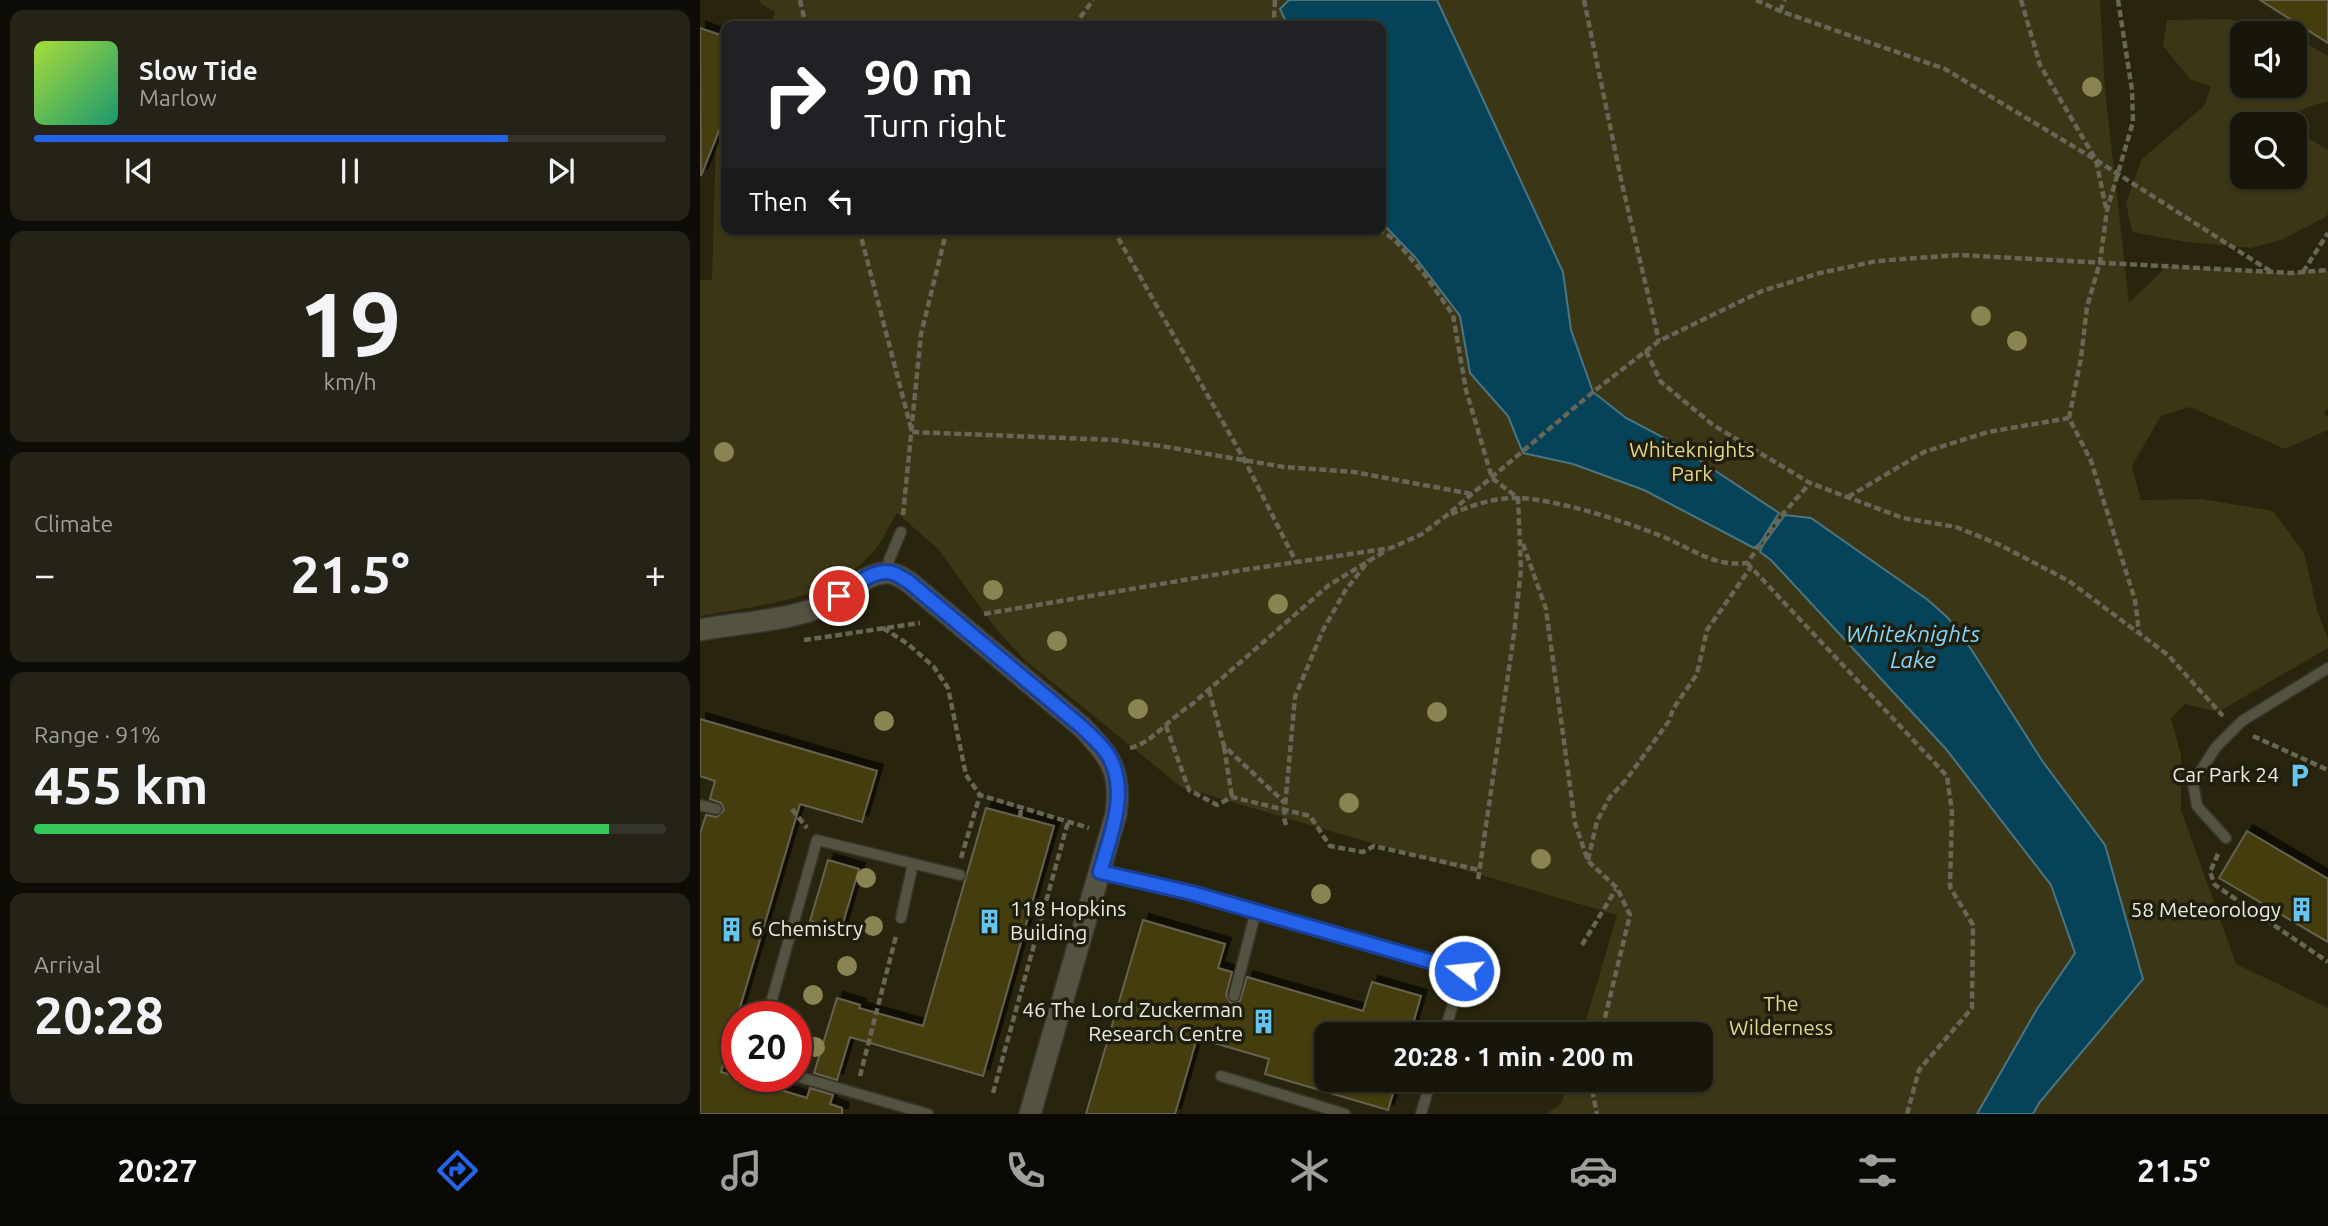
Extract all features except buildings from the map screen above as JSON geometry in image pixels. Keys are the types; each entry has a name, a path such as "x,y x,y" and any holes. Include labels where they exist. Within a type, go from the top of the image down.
{"street":[{"path":"700,630 816,608 860,581 888,572 909,582 1082,727 1108,754 1116,775 1118,796 1111,834 1030,1114"}],"lane":[{"path":"888,572 889,560 901,532"},
{"path":"2226,838 2197,806 2193,783 2216,747 2242,721 2328,668"},
{"path":"700,805 716,808"},
{"path":"772,1001 817,840 958,875"},
{"path":"901,918 913,864"},
{"path":"1100,872 1192,893 1464,971 1448,1022"},
{"path":"1234,996 1256,911"},
{"path":"1221,1076 1345,1114"},
{"path":"812,1081 928,1114"},
{"path":"1421,1114 1427,1092"}],"path":[{"path":"800,0 805,21"},
{"path":"1078,21 1093,0"},
{"path":"1275,0 1276,21"},
{"path":"1584,0 1625,197 1659,341"},
{"path":"1756,0 1780,11 1945,69 2117,173 2271,271"},
{"path":"1780,11 1785,0"},
{"path":"2021,0 2040,65 2096,160 2107,209"},
{"path":"2118,0 2130,79 2133,122 2107,209 2100,262 2087,307 2081,358 2069,418 2091,461 2135,600 2139,634"},
{"path":"2303,272 2328,233"},
{"path":"1386,234 1394,239 1425,275 1453,315 1466,390 1492,478 1518,498 1521,540 1514,634 1478,880"},
{"path":"861,235 912,432"},
{"path":"901,532 922,334 946,235"},
{"path":"1116,235 1245,461 1296,562"},
{"path":"1108,754 1138,746 1166,726 1177,713 1190,706 1329,585 1372,557 1422,534 1523,453 1593,392 1659,341 1762,291 1820,273 1877,261 1959,255 2271,271 2328,270"},
{"path":"1646,351 1661,382 1713,425 1810,483 1903,517 1956,527 1998,544 2069,581 2168,655 2234,728 2328,769"},
{"path":"1847,497 1924,452 1988,432 2069,418"},
{"path":"912,432 1114,440 1284,467 1354,472 1472,494"},
{"path":"1588,861 1597,821 1610,797 1626,780 1669,721 1673,709 1697,674 1707,631 1782,515 1810,483"},
{"path":"1447,515 1479,502 1518,498 1563,506 1631,526 1712,560 1731,565 1749,565 1947,776 1952,812 1950,887 1973,925 1972,1008 1919,1070 1907,1114"},
{"path":"1521,540 1546,608 1575,823 1588,861 1616,888 1630,915 1604,1022"},
{"path":"803,640 952,619 1391,548"},
{"path":"1286,825 1285,804 1295,697 1322,630 1345,591 1372,557"},
{"path":"882,628 908,644 934,667 948,688 966,775 980,795 1111,834"},
{"path":"1209,689 1224,746 1232,797"},
{"path":"1166,726 1189,790 1217,805 1232,797 1310,816 1330,846 1363,852 1374,846 1479,870"},
{"path":"1224,746 1285,804"},
{"path":"958,875 980,795"},
{"path":"1020,817 1021,808"},
{"path":"993,1093 1068,822"},
{"path":"2226,838 2210,872 2215,885 2328,961"},
{"path":"1582,945 1616,888"},
{"path":"855,1093 901,918"},
{"path":"1592,1092 1597,1114"}],"shaded area":[{"name":"Whiteknights Park","path":"700,0 2328,0 2328,1114 700,1114"}],"green space":[{"name":"Whiteknights Park","path":"760,0 2100,0 2105,90 2129,303 2167,266 2290,273 2328,270 2328,407 2324,414 2328,417 2328,430 2285,449 2190,407 2161,416 2132,466 2141,500 2201,499 2273,511 2304,553 2318,613 2328,639 2328,648 2218,712 2185,704 2171,718 2181,755 2181,810 2236,964 2328,1008 2328,1114 1546,1114 1561,1104 1564,1092 1713,1092 1713,1022 1586,1022 1617,915 1181,787 1026,661 996,629 938,549 897,513 878,546 861,564 820,589 773,603 700,616 700,280 712,280 716,138 721,139 721,235 1386,235 1386,21 772,21 775,12 761,4"},
{"path":"2167,20 2238,21 2230,21 2230,98 2307,98 2307,44 2328,56 2328,102 2316,104 2300,112 2230,112 2230,189 2307,189 2307,137 2328,150 2326,217 2281,240 2251,248 2186,242 2132,232 2126,203 2142,159 2204,106 2211,86 2190,79 2163,46"}],"water":[{"path":"1289,0 1437,0 1563,272 1571,330 1593,392 1626,418 1672,442 1779,513 1760,543 1754,548 1644,490 1573,464 1523,453 1508,416 1470,373 1460,316 1415,257 1386,227 1386,21 1286,21 1280,9"},
{"name":"Whiteknights Lake","path":"1785,515 1811,518 1928,600 1948,618 1971,649 2043,762 2105,845 2143,979 2039,1103 2033,1114 1977,1114 2037,1009 2075,953 2051,885 1946,749 1771,560 1760,552"}],"place":[{"name":"Car Park 24","path":"2299,775"},
{"name":"58 Meteorology","path":"2301,910"},
{"name":"118 Hopkins Building","path":"990,921"},
{"name":"6 Chemistry","path":"731,929"},
{"name":"46 The Lord Zuckerman Research Centre","path":"1263,1022"}],"route":[{"path":"839,596 860,581 879,573 894,573 909,582 1095,740 1108,754 1116,775 1118,796 1116,814 1100,872 1192,893 1464,971"}],"park label":[{"name":"The Wilderness","path":"1781,1016"}]}
